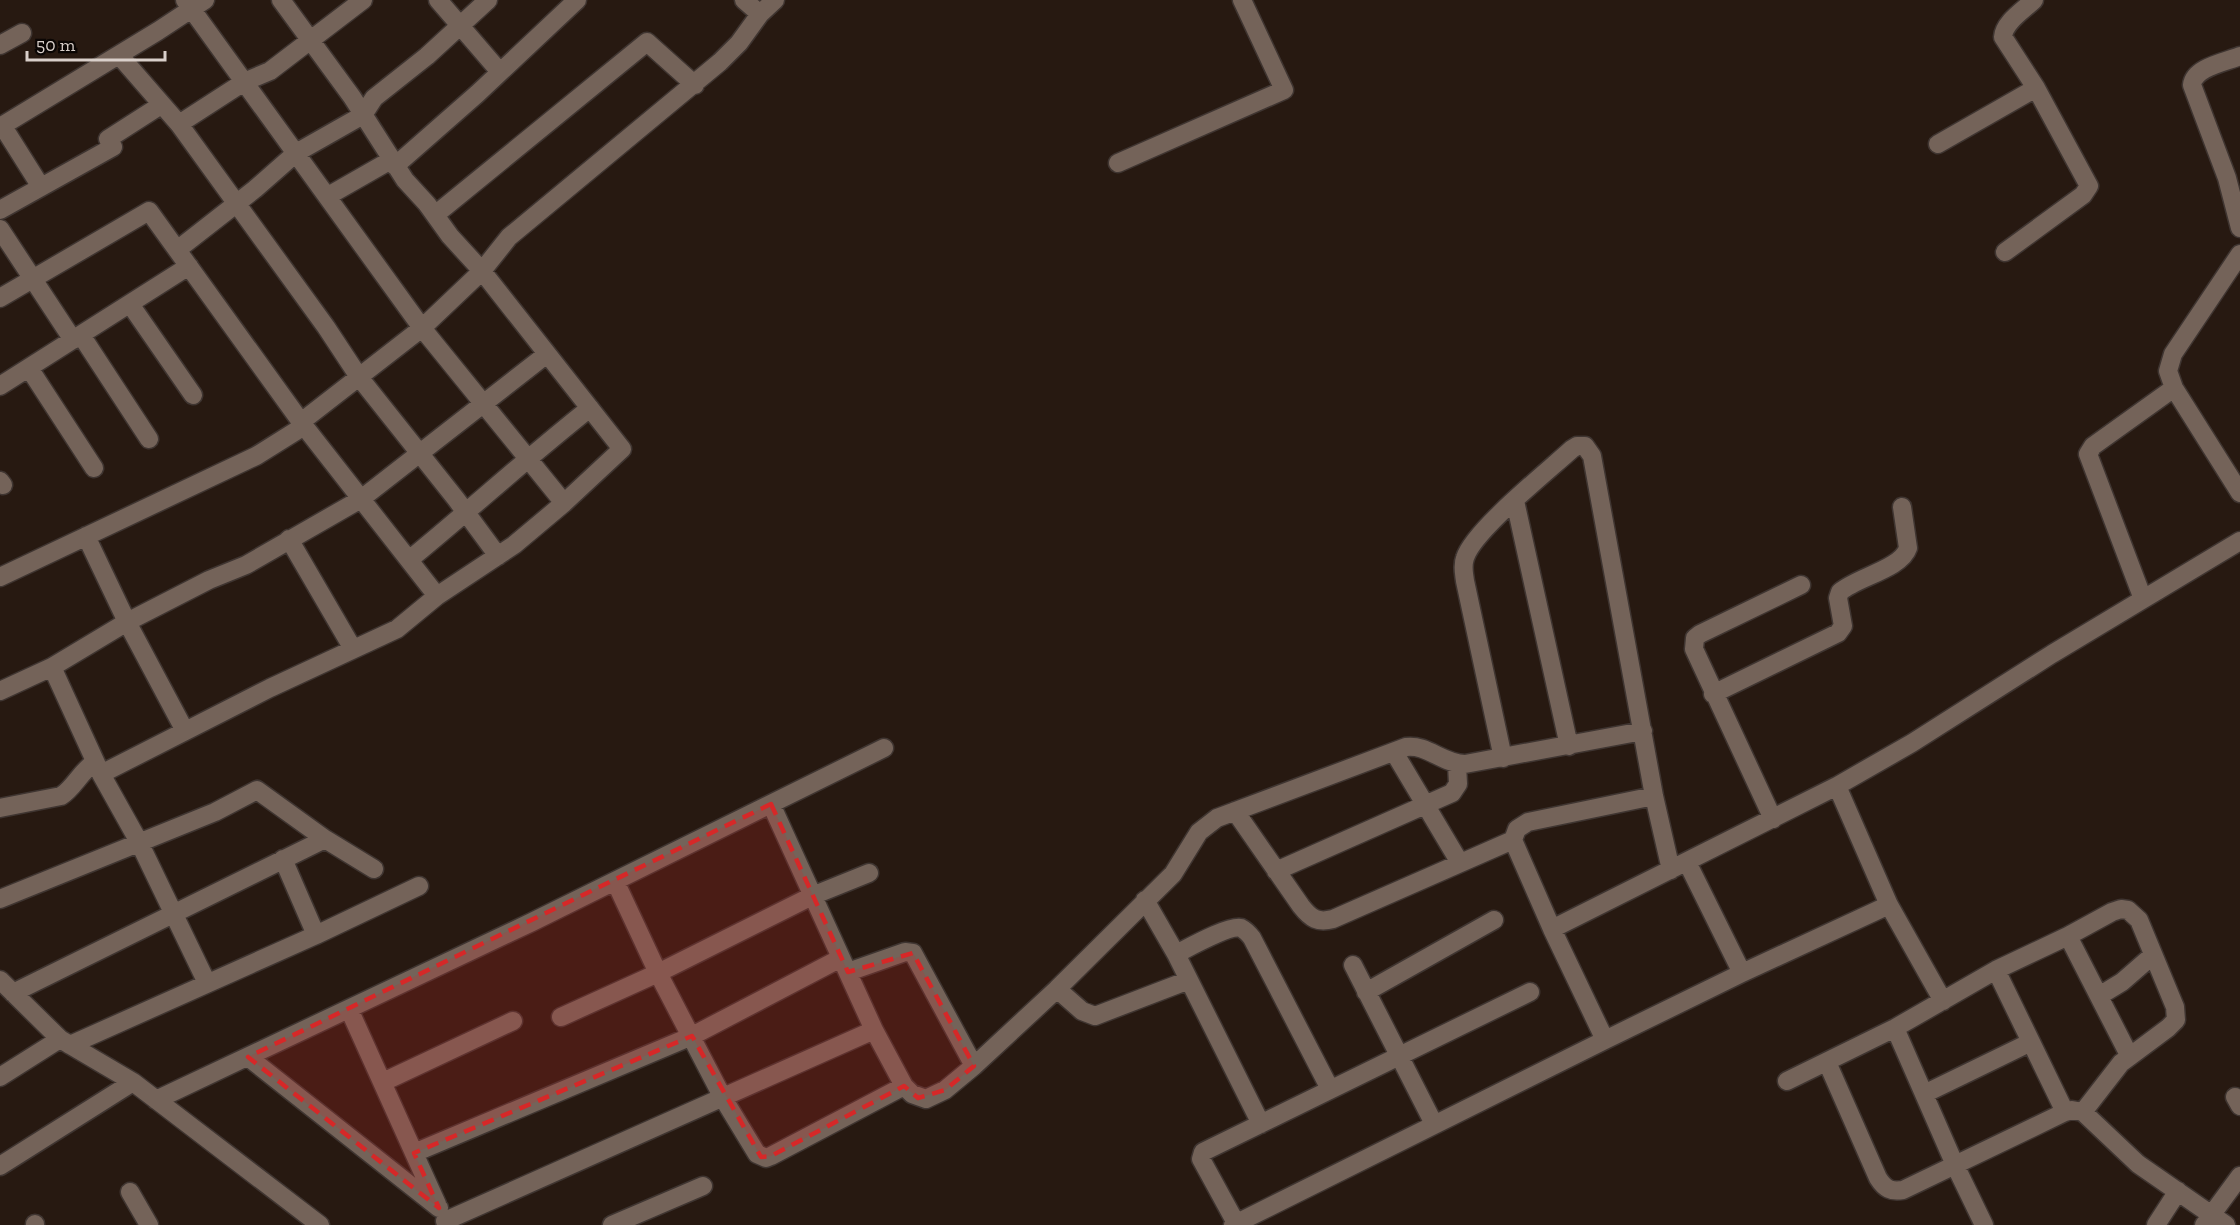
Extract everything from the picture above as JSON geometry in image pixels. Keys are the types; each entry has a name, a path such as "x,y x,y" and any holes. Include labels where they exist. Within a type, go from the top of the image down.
{"street":[{"path":"0,808 61,796 82,772 98,768 185,731 398,629 437,596 514,545 564,503 622,448 482,271 450,236 405,180 363,115 281,0"},
{"path":"179,124 244,82 270,71 363,0"},
{"path":"438,0 500,72"},
{"path":"177,250 296,153 363,115 374,98 427,56 458,25 488,0"},
{"path":"328,195 393,163 500,72 577,0"},
{"path":"744,0 760,14"},
{"path":"0,577 256,456 303,424 422,328 482,271 510,237 695,85 739,43 760,14 775,0"},
{"path":"1118,163 1284,90 1242,0"},
{"path":"2005,252 2083,195 2089,186 2036,88 2007,45 2003,33 2008,24 2034,0"},
{"path":"41,188 1,126 119,55 194,3 244,82 328,195 422,328 564,503"},
{"path":"0,45 22,33"},
{"path":"435,215 647,42 695,85"},
{"path":"119,55 179,124 326,327 359,377 498,556"},
{"path":"2240,56 2198,73 2192,85 2233,179 2240,228"},
{"path":"1938,144 2036,88"},
{"path":"0,210 113,147 108,139 161,105"},
{"path":"0,298 149,211 303,424 437,596"},
{"path":"0,229 148,439"},
{"path":"2240,254 2174,354 2168,371 2174,388 2240,493"},
{"path":"0,386 189,266"},
{"path":"130,304 192,395"},
{"path":"0,692 52,667 127,622 209,580 246,565 361,499 547,354"},
{"path":"29,368 94,468"},
{"path":"2143,599 2088,454 2093,446 2174,388"},
{"path":"409,560 527,458 590,408"},
{"path":"1503,758 1463,568 1465,557 1484,530 1572,449 1581,445 1590,451 1654,796 1671,870"},
{"path":"1515,501 1569,746"},
{"path":"1713,694 1838,633 1843,626 1838,598 1840,592 1896,562 1906,553 1908,548 1902,507"},
{"path":"86,536 127,622 185,731"},
{"path":"289,539 353,649"},
{"path":"1552,929 1837,786 1912,743 2052,654 2240,541"},
{"path":"1773,819 1713,694 1694,649 1695,638 1801,585"},
{"path":"52,667 98,768 139,842 207,983"},
{"path":"771,804 874,1030 904,1086 912,1095 926,1100 945,1090 974,1066 1057,989 1173,874 1199,832 1206,825 1235,811 1415,746 1457,764 1503,758 1643,731"},
{"path":"156,1100 615,881 884,748"},
{"path":"1394,752 1460,863"},
{"path":"1276,871 1455,791 1458,784 1457,764"},
{"path":"1837,786 1889,905 1943,1001"},
{"path":"0,899 215,812 257,790 374,869"},
{"path":"1605,1041 1513,840 1517,829 1528,822 1654,796"},
{"path":"1235,811 1307,914 1314,920 1322,922 1333,920 1513,840"},
{"path":"13,993 325,838"},
{"path":"283,859 316,935"},
{"path":"1688,862 1742,974"},
{"path":"561,1017 658,973 813,896 869,873"},
{"path":"615,881 658,973 723,1098 753,1150 760,1157 766,1158 904,1086"},
{"path":"0,1077 65,1042 316,935 419,886"},
{"path":"1145,900 1176,954 1261,1124"},
{"path":"1530,992 1203,1152 1200,1156 1235,1224 1434,1124 1889,905"},
{"path":"1787,1081 1895,1028 1996,970 2112,912 2128,910 2139,920 2175,1007 2175,1020 2168,1028 2130,1055 2074,1112 1895,1192 1888,1190 1878,1178 1827,1062"},
{"path":"1366,992 1494,920"},
{"path":"1176,954 1229,929 1241,928 1247,932 1330,1089"},
{"path":"2068,936 2130,1055"},
{"path":"414,1153 692,1036 844,965 905,952 913,953 918,961 974,1066"},
{"path":"2099,996 2122,982 2153,955"},
{"path":"1353,965 1434,1124"},
{"path":"1996,970 2031,1042 2074,1112 2214,1221 2240,1176"},
{"path":"0,980 65,1042 133,1082 320,1225"},
{"path":"1057,989 1082,1011 1095,1016 1189,980"},
{"path":"349,1008 444,1218"},
{"path":"383,1082 513,1021"},
{"path":"1895,1028 1984,1225"},
{"path":"444,1218 723,1098 874,1030"},
{"path":"1924,1094 2031,1042"},
{"path":"248,1056 444,1218"},
{"path":"0,1166 133,1082"},
{"path":"612,1225 703,1186"},
{"path":"2156,1225 2178,1191"},
{"path":"130,1192 149,1225"}],"highlighted area":[{"path":"771,804 848,972 913,953 974,1066 945,1090 918,1098 904,1086 771,1156 761,1157 692,1036 414,1153 439,1208 248,1057"}]}
